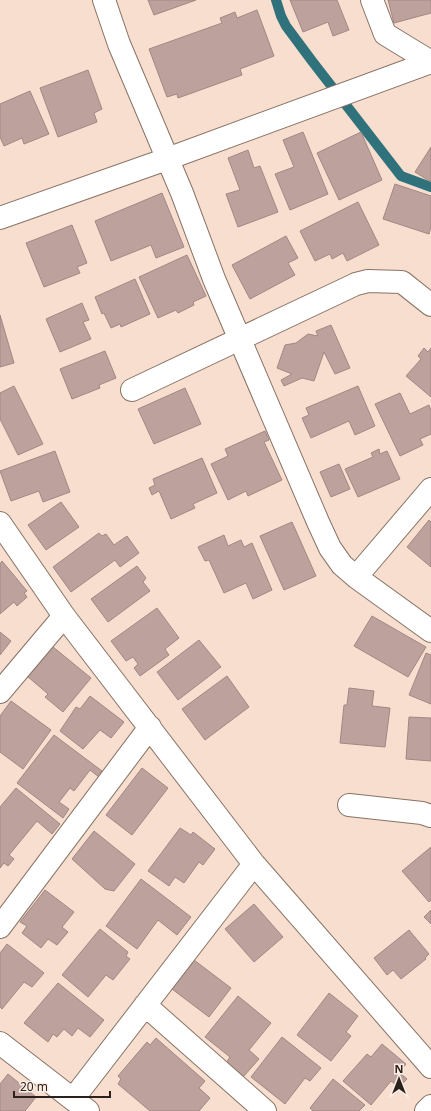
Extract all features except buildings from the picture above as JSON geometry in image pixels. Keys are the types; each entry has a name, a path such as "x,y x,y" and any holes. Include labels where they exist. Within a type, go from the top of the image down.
{"street":[{"path":"104,0 118,44 182,193 214,279 327,541 342,565 356,577 431,631"},
{"path":"372,0 384,34 431,62"},
{"path":"0,218 167,159 431,62"},
{"path":"132,390 356,284 368,280 402,282 431,305"},
{"path":"356,577 431,489"},
{"path":"0,523 64,616 254,864 431,1067"},
{"path":"0,692 64,616"},
{"path":"0,927 150,727"},
{"path":"348,805 422,813 431,816"},
{"path":"0,1043 80,1105 145,1005 254,864"},
{"path":"145,1005 265,1111"},
{"path":"426,1111 431,1106"}],"waterway":[{"path":"276,0 286,26 401,176 431,187"}]}
